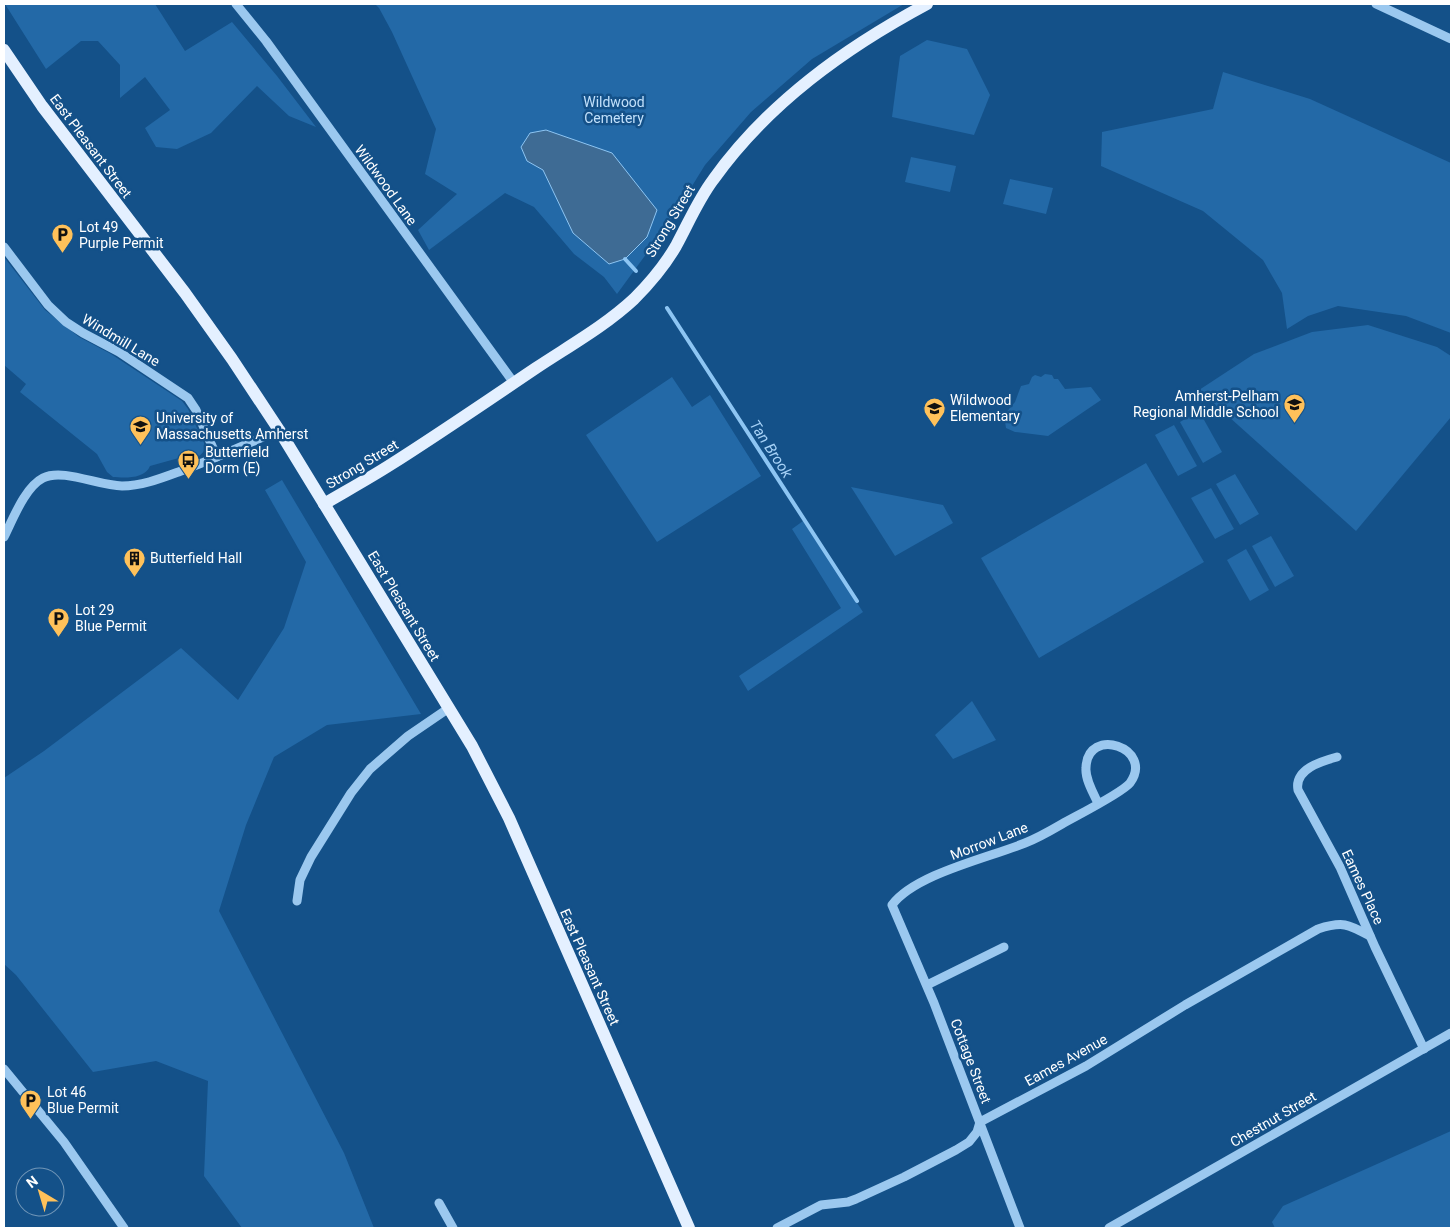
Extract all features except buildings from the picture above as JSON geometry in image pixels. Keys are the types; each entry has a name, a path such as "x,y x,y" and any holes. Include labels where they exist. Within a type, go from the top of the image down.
{"main road":[{"name":"Strong Street","path":"324,504 420,446 608,320 642,291 671,253 712,182 740,146 774,110 800,87 839,58 927,4"},
{"name":"East Pleasant Street","path":"4,50 87,167 185,293 232,359 279,430 472,746 509,818 688,1228"}],"street":[{"name":"Wildwood Lane","path":"236,4 266,41 514,383"},
{"path":"1376,4 1451,39"},
{"name":"Windmill Lane","path":"4,248 48,305 66,322 119,352 188,398 196,410 217,457"},
{"path":"4,537 31,487 46,476 64,476 108,485 129,486 169,476 279,430"},
{"path":"297,901 300,880 311,857 351,792 370,769 408,736 449,708"},
{"name":"Morrow Lane","path":"892,905 899,896 919,883 1024,843 1098,804 1123,789 1132,778 1134,768 1133,759 1127,751 1119,746 1109,744 1100,746 1092,752 1087,760 1086,774 1098,804"},
{"name":"Eames Place","path":"1337,757 1308,768 1297,784 1298,790 1340,867 1370,936 1424,1049"},
{"name":"Cottage Street","path":"892,905 926,985 1020,1228"},
{"name":"Eames Avenue","path":"980,1122 1086,1066 1185,1005 1318,929 1334,924 1343,924 1356,928 1370,936"},
{"path":"926,985 1004,947"},
{"name":"Chestnut Street","path":"1109,1228 1451,1033"},
{"path":"4,1069 64,1142 124,1228"},
{"path":"777,1228 821,1205 848,1202 856,1199 956,1150 969,1142 977,1132 980,1122"},
{"path":"439,1203 453,1228"}],"green space":[{"path":"5,4 155,4 185,51 232,22 316,127 289,116 257,86 211,133 177,149 156,147 145,128 170,110 145,77 120,98 120,65 98,41 81,41 46,69"},
{"name":"Wildwood Cemetery","path":"375,4 904,4 812,59 751,112 705,165 671,220 617,294 604,277 574,254 534,207 505,193 429,250 418,230 457,194 425,174 436,129 392,32"},
{"path":"927,40 967,49 990,95 974,135 892,117 900,56"},
{"path":"1223,72 1310,99 1451,163 1451,333 1406,316 1338,306 1308,316 1287,329 1282,293 1263,260 1203,211 1101,166 1102,132 1213,109"},
{"path":"911,157 956,166 950,192 905,182"},
{"path":"1010,179 1053,188 1046,214 1003,204"},
{"path":"4,257 45,310 79,337 111,354 182,401 188,409 205,445 198,457 186,456 150,466 144,473 139,475 113,477 107,472 97,454 20,392 26,384 4,365"},
{"path":"1368,325 1437,347 1451,356 1451,417 1356,531 1199,390 1254,354 1312,332"},
{"path":"1045,374 1052,375 1054,379 1058,379 1065,389 1091,387 1101,400 1048,436 1015,432 1006,428 1004,415 1015,402 1021,386 1029,384 1035,375 1041,377"},
{"path":"672,377 692,407 710,395 761,476 657,542 586,435"},
{"path":"1199,411 1222,452 1203,463 1180,422"},
{"path":"1174,425 1197,466 1178,476 1155,435"},
{"path":"1146,463 1204,562 1039,658 981,558"},
{"path":"1235,474 1259,514 1240,525 1216,484"},
{"path":"282,480 421,714 327,725 274,757 246,825 219,911 344,1153 374,1228 242,1228 204,1176 208,1081 156,1061 93,1072 16,975 4,964 4,778 44,751 181,648 238,700 284,628 306,562 265,490"},
{"path":"851,487 943,505 953,523 895,556"},
{"path":"1211,488 1234,529 1215,539 1191,498"},
{"path":"803,521 863,612 748,691 739,676 841,608 792,529"},
{"path":"1271,536 1294,576 1275,587 1252,546"},
{"path":"1246,549 1269,590 1250,601 1227,560"},
{"path":"972,701 996,740 953,759 935,735"},
{"path":"1451,1131 1451,1228 1275,1228 1272,1222 1283,1206"}],"shaded area":[{"path":"546,130 612,153 657,210 647,237 625,259 609,264 573,233 543,170 527,161 521,147 530,133"}],"waterway":[{"name":"Tan Brook","path":"625,259 636,271"},
{"name":"Tan Brook","path":"667,308 857,601"}],"place":[{"name":"Lot 49 Purple Permit","path":"63,254"},
{"name":"Amherst-Pelham Regional Middle School","path":"1295,423"},
{"name":"Wildwood Elementary","path":"934,427"},
{"name":"University of Massachusetts Amherst","path":"140,445"},
{"name":"Butterfield Dorm (E)","path":"189,479"},
{"name":"Butterfield Hall","path":"134,577"},
{"name":"Lot 29 Blue Permit","path":"59,637"},
{"name":"Lot 46 Blue Permit","path":"31,1119"}]}
